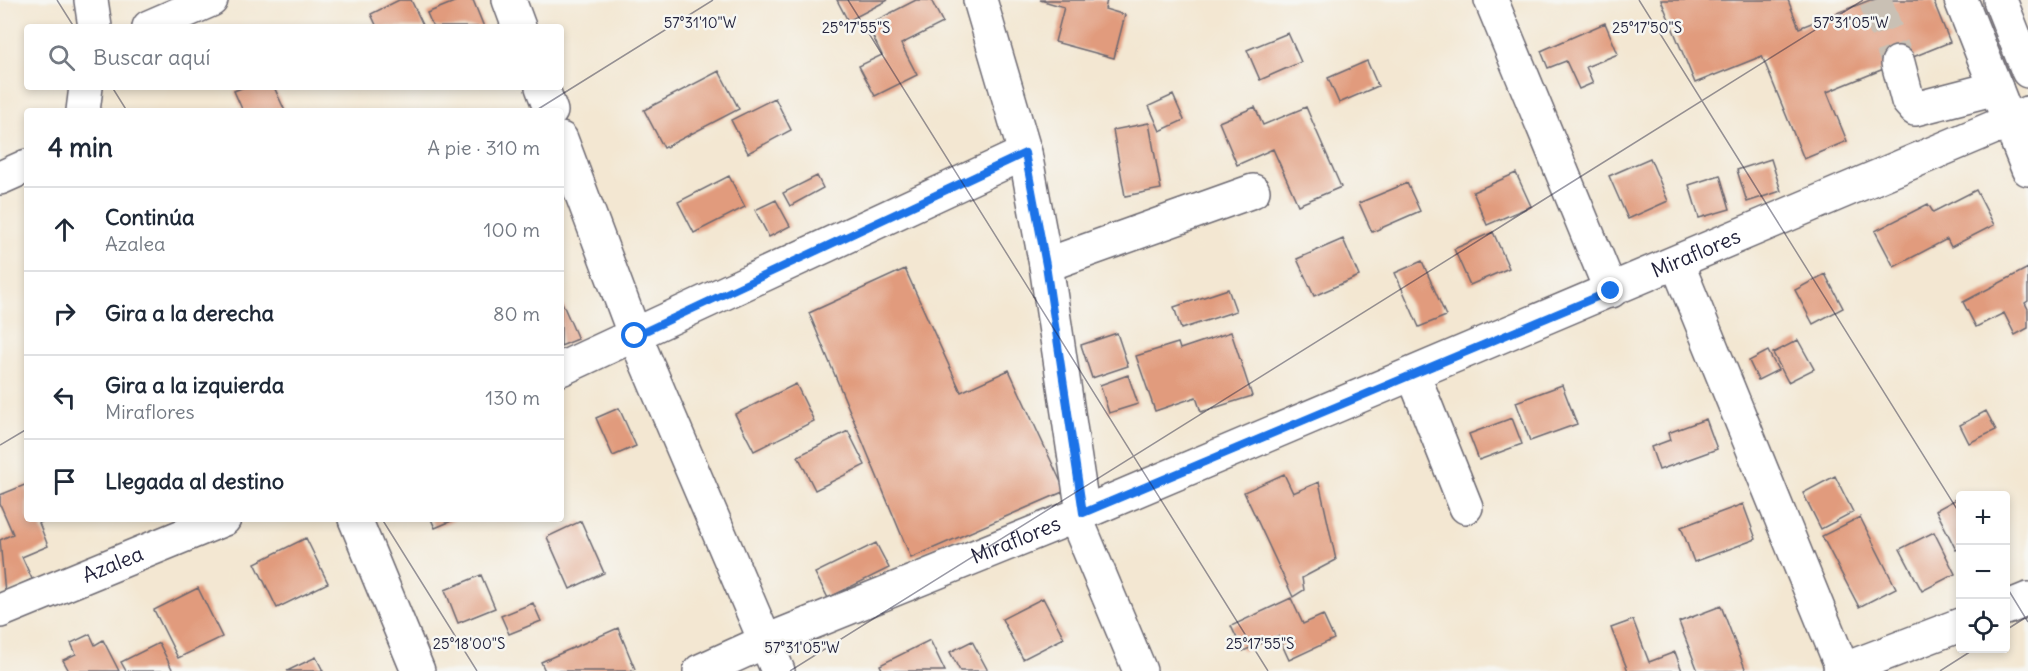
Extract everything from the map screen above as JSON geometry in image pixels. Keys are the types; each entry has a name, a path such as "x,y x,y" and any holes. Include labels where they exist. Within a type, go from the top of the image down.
{"street":[{"path":"91,0 95,24"},
{"path":"156,24 211,0"},
{"path":"509,0 518,24"},
{"path":"980,0 1025,153 1046,265 1079,515 1140,671"},
{"path":"1491,0 1611,291"},
{"path":"1961,0 1996,88 2018,117 2028,169"},
{"path":"2000,0 2028,71"},
{"path":"1898,63 1908,100 1915,109 1923,109 1996,88"},
{"path":"83,108 86,90"},
{"path":"543,90 549,108"},
{"name":"Miraflores","path":"700,671 771,656 1079,515 2018,117"},
{"path":"564,147 635,336 771,656"},
{"path":"564,368 1025,153"},
{"path":"0,178 24,167"},
{"path":"1046,265 1253,191"},
{"path":"1677,262 1849,669 1956,627"},
{"path":"1413,374 1466,507"},
{"name":"Azalea","path":"0,610 217,522"},
{"path":"356,522 418,671"},
{"path":"2010,606 2028,599"}],"building":[{"path":"399,0 411,0 423,24 376,24 371,14"},
{"path":"459,0 473,0 483,24 432,24 427,13"},
{"path":"837,0 888,0 848,21"},
{"path":"916,0 931,0 943,23 901,44 917,75 875,96 859,66 882,55 867,25"},
{"path":"1040,0 1107,0 1105,9 1125,15 1114,58 1055,42 1064,7"},
{"path":"1661,0 1788,0 1799,28 1870,0 1933,0 1950,42 1827,92 1847,141 1804,159 1762,56 1695,83"},
{"path":"1605,23 1618,54 1586,67 1593,83 1579,89 1566,61 1548,68 1541,51"},
{"path":"1288,33 1301,62 1260,80 1247,50"},
{"path":"1367,61 1378,86 1339,103 1328,78"},
{"path":"719,71 739,109 664,148 644,110"},
{"path":"275,90 284,108 242,108 234,91"},
{"path":"1173,95 1184,120 1160,131 1149,106"},
{"path":"775,98 791,130 748,153 731,120"},
{"path":"1255,107 1263,125 1306,107 1341,187 1298,205 1273,149 1237,165 1219,122"},
{"path":"1149,123 1161,189 1125,196 1113,130"},
{"path":"1650,158 1668,201 1628,219 1609,176"},
{"path":"1771,159 1781,191 1747,202 1737,170"},
{"path":"1516,173 1531,206 1487,225 1473,192"},
{"path":"1720,175 1730,209 1699,218 1689,185"},
{"path":"729,176 745,207 694,233 678,202"},
{"path":"817,176 823,188 790,206 783,193"},
{"path":"1407,183 1420,211 1372,232 1359,203"},
{"path":"1976,190 1994,225 1951,247 1947,239 1894,267 1875,231 1928,204 1933,212"},
{"path":"776,200 790,226 769,237 755,210"},
{"path":"1493,232 1509,268 1470,285 1454,249"},
{"path":"1343,239 1359,276 1314,296 1297,259"},
{"path":"1422,261 1446,316 1419,327 1395,273"},
{"path":"2028,268 2028,301 2025,303 2028,309 2028,328 2015,335 2004,313 1976,327 1963,302"},
{"path":"905,269 961,392 1009,370 1065,491 911,558 809,313"},
{"path":"1825,274 1843,308 1813,324 1795,290"},
{"path":"1228,289 1236,311 1181,329 1174,307"},
{"path":"564,307 578,339 564,345"},
{"path":"1231,332 1252,396 1201,412 1196,397 1155,411 1136,356 1178,343 1180,349"},
{"path":"1117,333 1128,366 1092,378 1081,345"},
{"path":"1798,340 1814,369 1788,382 1773,353"},
{"path":"1768,351 1778,370 1758,380 1749,361"},
{"path":"1128,375 1138,404 1109,413 1100,385"},
{"path":"796,384 814,421 754,451 735,414"},
{"path":"1562,385 1577,424 1530,441 1516,402"},
{"path":"619,408 636,446 613,456 596,418"},
{"path":"1986,411 1996,430 1969,443 1960,425"},
{"path":"1512,418 1522,444 1479,460 1469,434"},
{"path":"1706,419 1717,449 1659,470 1651,447 1670,440 1668,433"},
{"path":"848,431 865,465 815,490 798,456"},
{"path":"1284,474 1293,493 1319,482 1336,560 1302,578 1304,590 1293,597 1244,492"},
{"path":"1835,476 1853,512 1821,529 1803,493"},
{"path":"24,485 24,522 41,522 39,523 48,546 22,557 32,579 5,593 0,540 13,534 0,504 0,495"},
{"path":"1956,499 1956,550 1936,510"},
{"path":"1743,504 1756,539 1694,562 1681,527"},
{"path":"1860,517 1896,588 1859,607 1822,536"},
{"path":"581,521 604,573 570,589 547,537"},
{"path":"432,522 449,522 435,528"},
{"path":"1934,532 1955,574 1922,591 1900,549"},
{"path":"306,538 328,583 277,608 255,563"},
{"path":"876,543 889,568 828,598 815,573"},
{"path":"481,575 495,608 458,623 445,590"},
{"path":"198,588 222,637 178,658 154,610"},
{"path":"1043,598 1064,638 1023,659 1002,619"},
{"path":"1291,598 1303,624 1323,615 1334,639 1289,660 1278,636 1243,651 1231,626"},
{"path":"533,603 541,621 509,634 501,616"},
{"path":"1721,606 1746,671 1698,671 1679,622"},
{"path":"1633,620 1649,662 1675,652 1682,671 1628,671 1611,628"},
{"path":"618,628 635,669 630,671 545,671 541,662"},
{"path":"90,634 95,645 103,640 119,671 69,671 63,660 76,654 71,643"},
{"path":"930,640 945,671 883,671 880,665"},
{"path":"972,641 988,671 960,671 950,652"},
{"path":"159,643 173,671 126,671 121,662"},
{"path":"316,657 323,671 287,671"}],"tunnel":[{"path":"1875,0 1898,63"}],"route":[{"path":"635,336 1025,153 1046,265 1064,399 1083,513 1611,291"}]}
